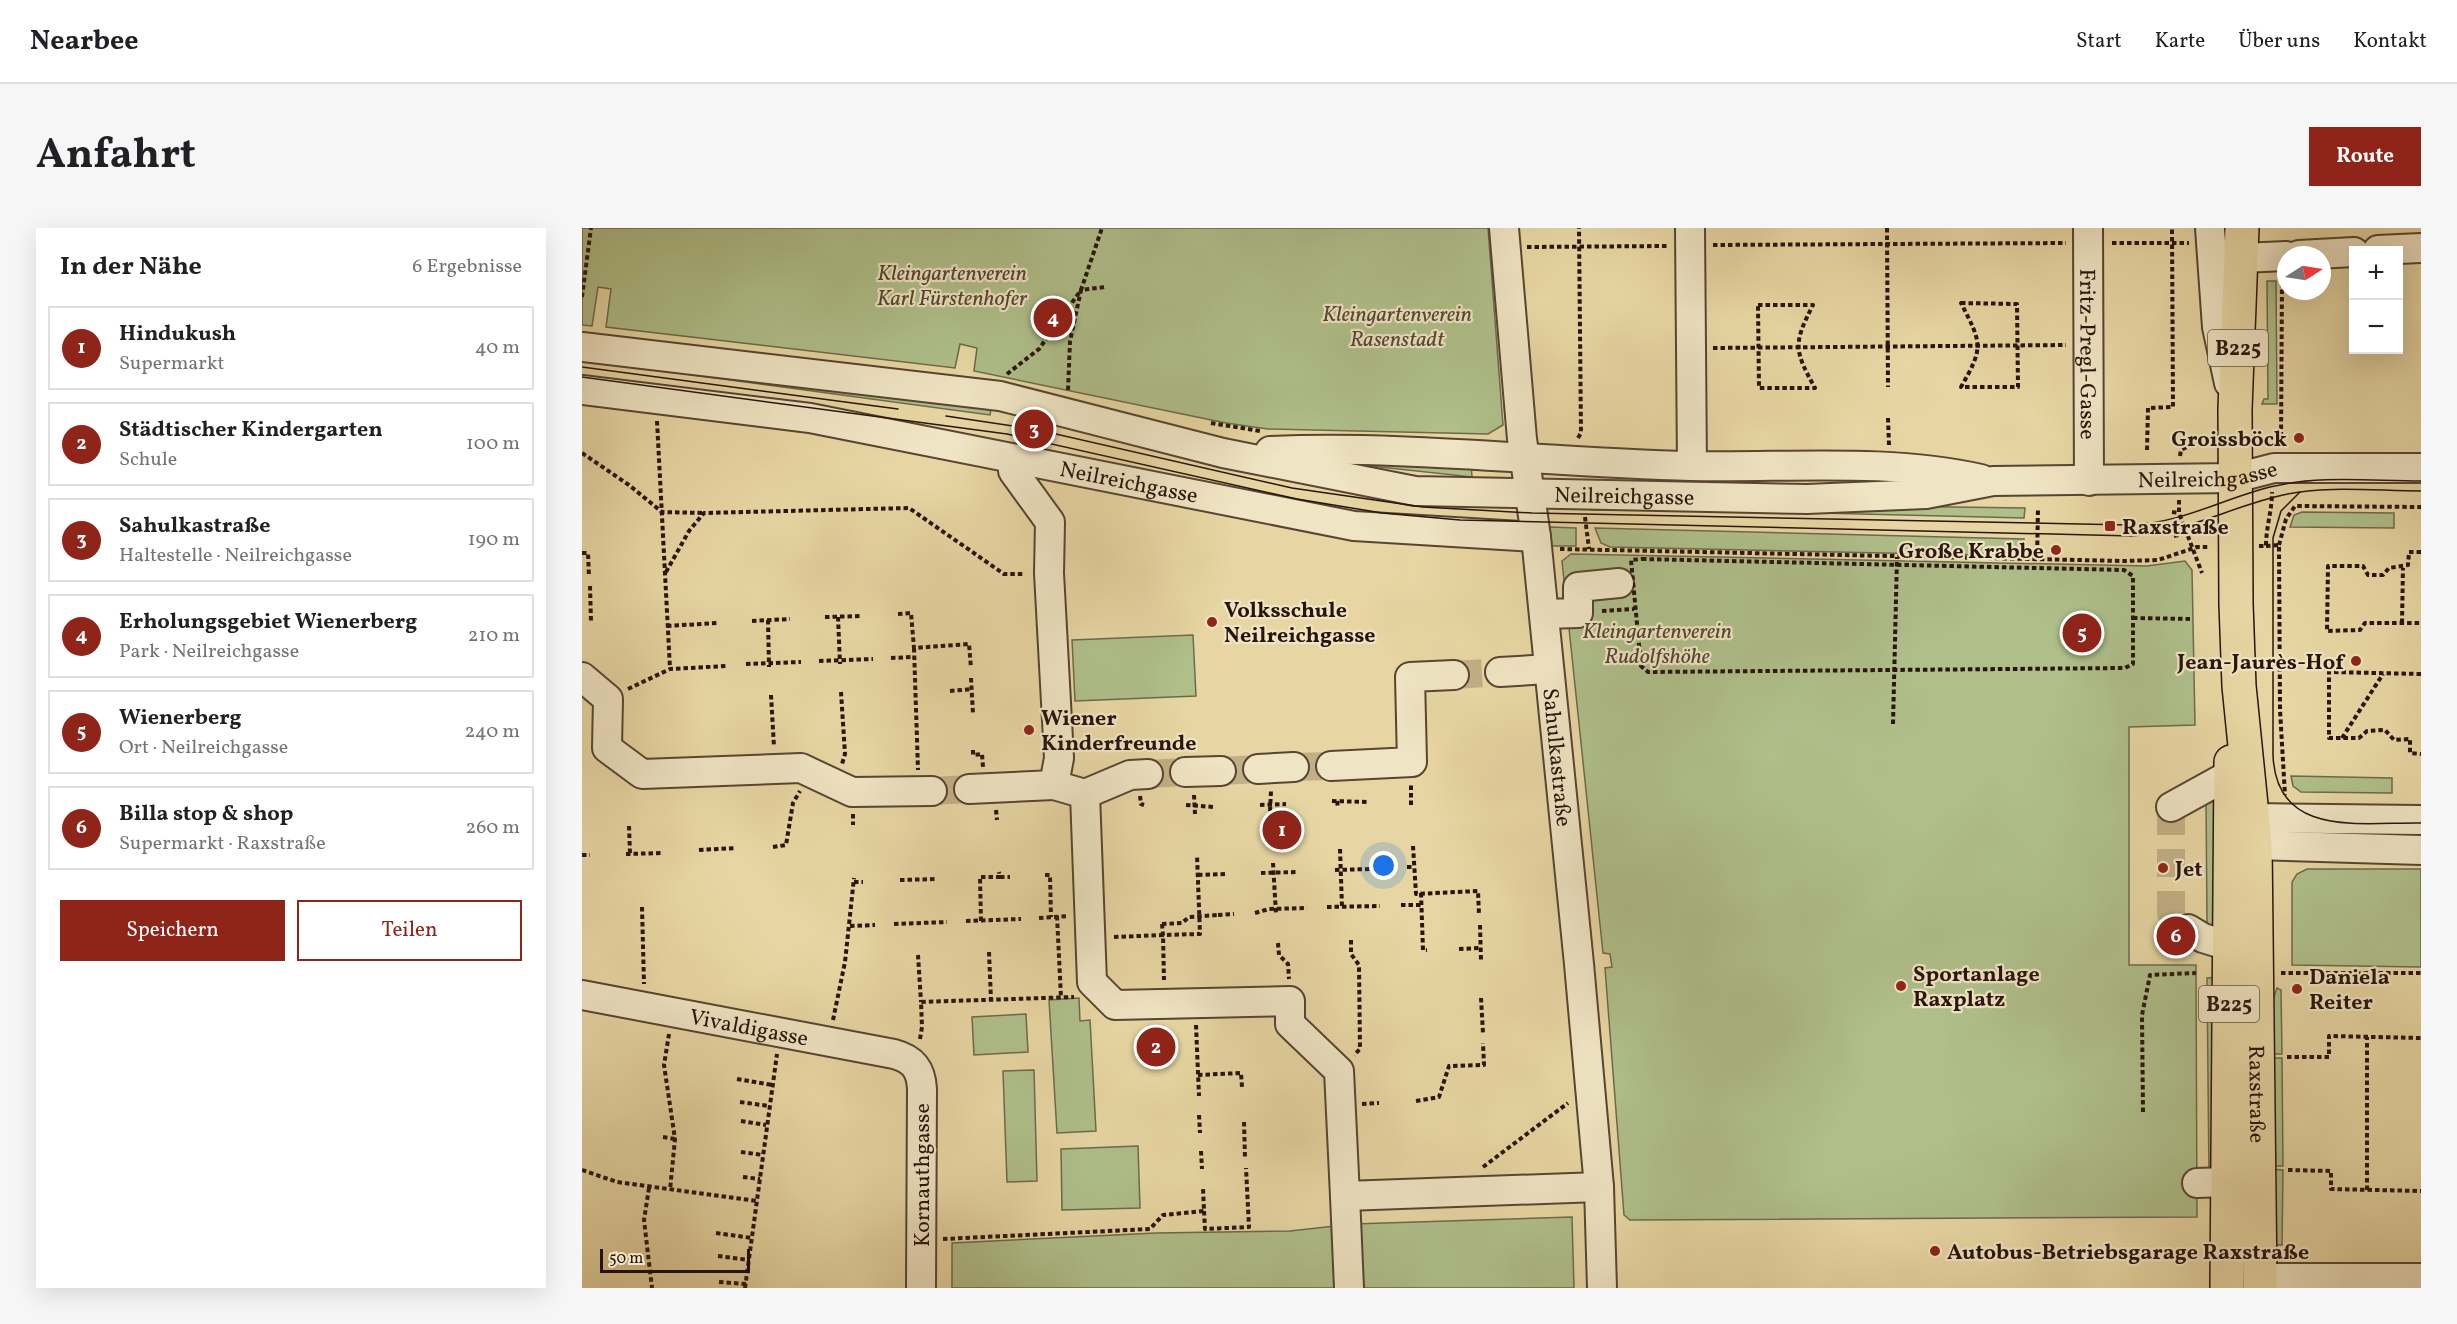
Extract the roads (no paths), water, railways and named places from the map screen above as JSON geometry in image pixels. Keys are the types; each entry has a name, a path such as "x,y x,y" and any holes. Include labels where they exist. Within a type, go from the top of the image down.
{"main road":[{"name":"Raxstraße","path":"2228,1288 2212,1183 2229,946 2229,776 2250,547 2235,477 2235,409 2242,243"},
{"name":"Raxstraße","path":"2239,686 2254,832 2260,1283"}],"street":[{"name":"Sahulkastraße","path":"1504,228 1524,458 1536,537 1590,1086 1599,1187 1602,1288"},
{"name":"Raxstraße","path":"2204,235 2217,327 2235,409"},
{"name":"Fritz-Pregl-Gasse","path":"2088,236 2088,481"},
{"path":"1690,237 1692,466"},
{"path":"2242,243 2277,253"},
{"path":"2403,249 2421,248"},
{"path":"2331,253 2349,252"},
{"name":"Neilreichgasse","path":"582,347 1000,396 1223,453 1415,491 1807,499 1926,494 1993,481 2235,477 2271,468 2421,468"},
{"name":"Neilreichgasse","path":"582,390 810,418 1354,526 1536,537"},
{"name":"Neilreichgasse","path":"1223,453 1366,448 1579,462 1692,466 1889,466 1941,470 1993,481"},
{"path":"1015,459 1014,471 1050,522 1049,573 1059,758 1054,785"},
{"path":"1544,614 1578,613 1578,588 1619,583"},
{"path":"1500,672 1549,669"},
{"path":"1330,766 1412,762 1410,677 1454,675"},
{"path":"582,677 608,699 607,748 642,774 801,768 852,792 926,791"},
{"path":"1258,769 1294,767"},
{"path":"1187,782 1221,771"},
{"path":"969,789 1054,785 1085,794 1130,775 1148,774"},
{"path":"2171,807 2229,776"},
{"path":"1085,794 1092,982 1115,1005 1195,1005 1290,1001 1290,1024 1339,1071 1349,1288"},
{"path":"2254,832 2421,820"},
{"path":"2254,832 2421,850"},
{"path":"2188,929 2203,938 2229,946"},
{"name":"Vivaldigasse","path":"582,995 829,1041 905,1057 914,1063"},
{"name":"Kornauthgasse","path":"914,1063 921,1081 921,1288"},
{"path":"1345,1196 1599,1187"},
{"path":"2260,1283 2421,1278"}],"tunnel":[{"path":"1454,675 1500,672"},
{"path":"1294,767 1331,766"},
{"path":"1221,771 1258,769"},
{"path":"1148,774 1185,772"},
{"path":"932,791 969,789"},
{"path":"2171,807 2171,913 2188,929"}],"tram line":[{"path":"582,367 898,409"},
{"path":"582,377 1007,434 1297,499 1382,513 1460,520 2132,536 2172,530 2263,500 2300,492 2334,489 2421,491"},
{"path":"946,416 1034,429 1292,488 1423,507 1532,513 2129,525 2184,516 2252,492 2289,483 2326,480 2421,481"},
{"path":"2300,492 2281,511 2273,538 2273,755 2278,782 2289,801 2306,813 2326,820 2373,824 2421,823"}],"place":[{"name":"Erholungsgebiet Wienerberg","path":"1053,318"},
{"name":"Sahulkastraße","path":"1034,429"},
{"name":"Groissböck","path":"2299,438"},
{"name":"Raxstraße","path":"2110,526"},
{"name":"Große Krabbe","path":"2056,550"},
{"name":"Volksschule Neilreichgasse","path":"1212,622"},
{"name":"Wienerberg","path":"2082,633"},
{"name":"Jean-Jaurès-Hof","path":"2356,661"},
{"name":"Wiener Kinderfreunde","path":"1029,730"},
{"name":"Hindukush","path":"1282,830"},
{"name":"Jet","path":"2163,868"},
{"name":"Billa stop & shop","path":"2176,936"},
{"name":"Sportanlage Raxplatz","path":"1901,986"},
{"name":"Daniela Reiter","path":"2297,989"},
{"name":"Städtischer Kindergarten","path":"1156,1047"},
{"name":"Autobus-Betriebsgarage Raxstraße","path":"1935,1251"}],"park label":[{"name":"Kleingartenverein Karl Fürstenhofer","path":"952,284"},
{"name":"Kleingartenverein Rasenstadt","path":"1397,326"},
{"name":"Kleingartenverein Rudolfshöhe","path":"1657,642"}]}
